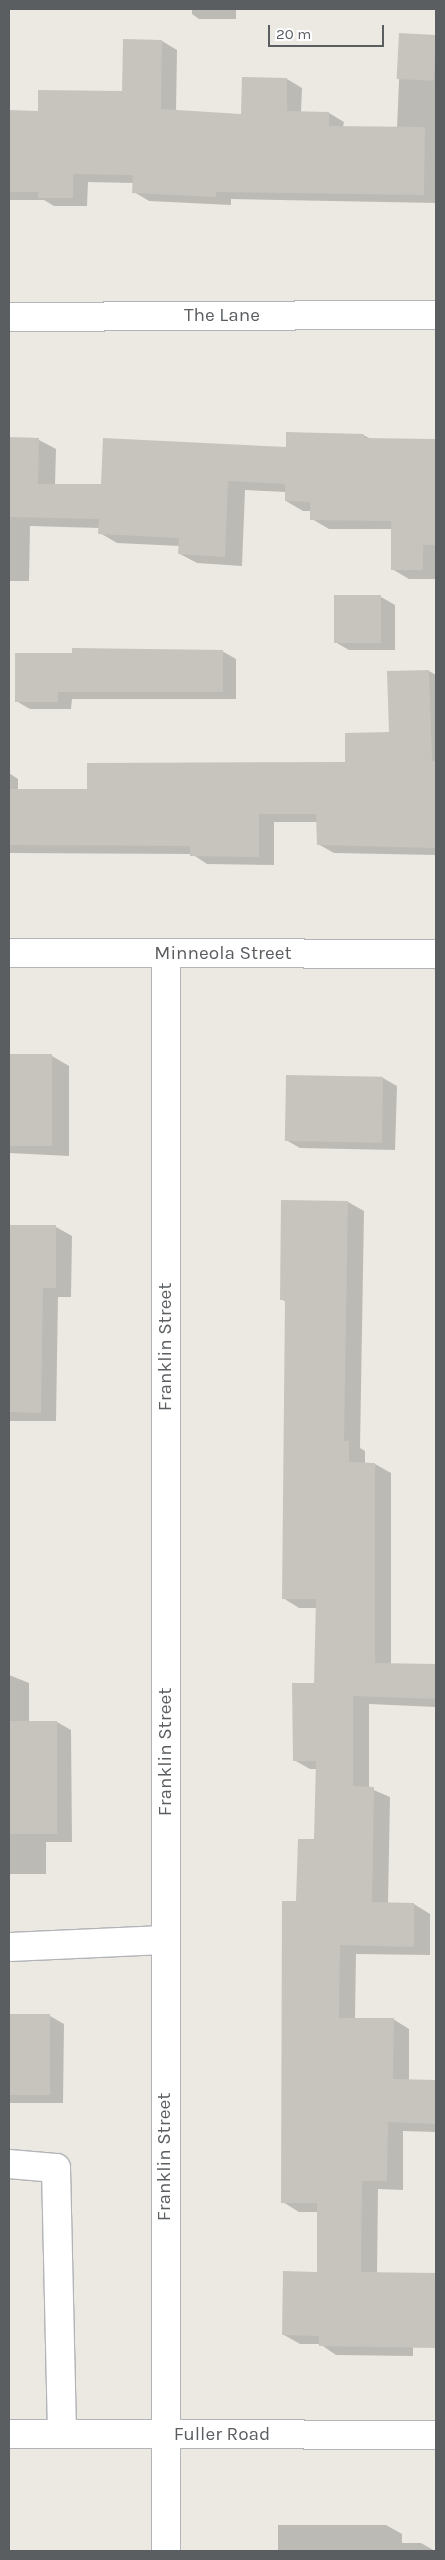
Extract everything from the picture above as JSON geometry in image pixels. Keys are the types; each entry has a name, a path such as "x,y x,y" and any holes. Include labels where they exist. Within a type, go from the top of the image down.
{"street":[{"name":"The Lane","path":"9,317 436,315"},
{"name":"Minneola Street","path":"9,953 436,954"},
{"name":"Franklin Street","path":"166,954 166,2551"},
{"path":"9,1947 166,1940"},
{"path":"9,2164 56,2168 62,2434"},
{"name":"Fuller Road","path":"9,2434 436,2435"}],"building":[{"path":"399,33 436,35 434,81 397,79"},
{"path":"123,39 162,40 161,109 241,114 242,77 287,78 287,111 329,112 329,126 425,127 424,195 216,192 216,197 132,193 133,175 73,174 73,198 38,198 38,192 9,192 9,110 38,111 38,90 122,91"},
{"path":"286,432 364,434 364,438 436,439 436,545 423,545 423,570 391,570 391,521 310,520 310,502 285,501 285,484 228,481 225,557 178,554 179,538 98,534 99,519 9,517 9,437 39,438 38,484 101,484 103,438 286,447"},
{"path":"334,595 381,595 381,643 334,643"},
{"path":"72,648 223,650 223,692 58,692 58,702 15,702 15,653 72,653"},
{"path":"429,670 432,761 436,761 436,848 317,845 316,814 259,814 259,857 190,856 190,846 9,845 9,789 87,789 87,763 345,762 345,733 389,732 387,671"},
{"path":"9,1054 52,1054 52,1146 9,1146"},
{"path":"286,1075 383,1077 382,1143 285,1141"},
{"path":"281,1200 348,1201 344,1441 349,1441 349,1462 375,1463 375,1663 436,1664 436,1699 353,1696 353,1786 374,1787 372,1902 414,1903 414,1947 340,1945 339,2018 394,2018 393,2079 436,2080 436,2124 388,2122 387,2181 362,2181 361,2272 436,2273 436,2348 319,2346 319,2336 282,2335 283,2271 317,2272 317,2203 281,2203 282,1901 296,1901 298,1839 314,1839 316,1761 293,1761 292,1683 314,1683 316,1599 282,1599 285,1300 280,1300"},
{"path":"9,1225 56,1225 56,1288 43,1288 41,1413 9,1412"},
{"path":"9,1721 57,1721 57,1834 9,1834"},
{"path":"9,2014 50,2014 50,2095 9,2095"}]}
